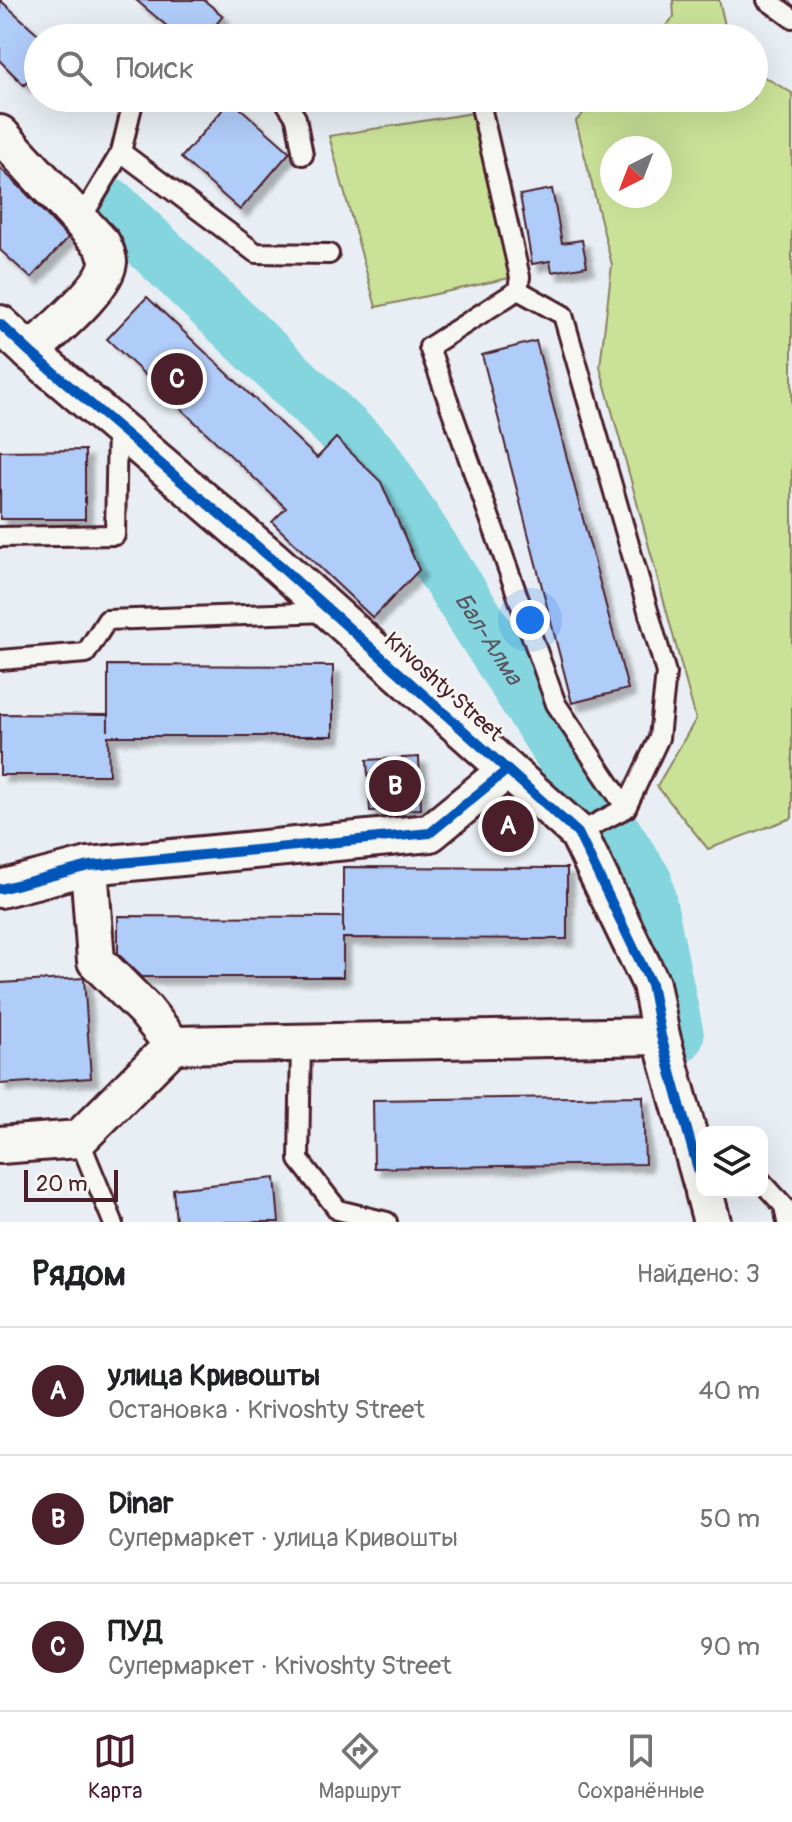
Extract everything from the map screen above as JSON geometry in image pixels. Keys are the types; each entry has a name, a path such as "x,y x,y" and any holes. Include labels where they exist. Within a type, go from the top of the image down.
{"street":[{"path":"0,134 81,219 102,244 108,259 105,274 94,290 15,352"},
{"name":"Krivoshty Street","path":"0,324 15,352 117,426 272,559 579,832 651,984 661,1036 696,1162"},
{"path":"0,889 89,866 430,833 507,770"},
{"path":"89,866 96,961 145,1010 173,1045"},
{"path":"0,1145 79,1139 173,1045 661,1036"},
{"path":"706,1198 712,1222"}],"lane":[{"path":"767,0 792,18"},
{"path":"81,219 121,152 131,112"},
{"path":"292,112 303,155"},
{"path":"482,112 520,277 518,290 429,347 556,704 626,808"},
{"path":"121,152 256,253 329,254"},
{"path":"518,290 563,315 666,673 659,738 626,808 579,832"},
{"path":"0,537 115,535 117,426"},
{"path":"0,660 86,653 107,620 330,612"},
{"path":"301,1042 299,1160 338,1210 387,1222"},
{"path":"79,1139 113,1222"},
{"path":"768,1189 784,1206 787,1222"}],"green space":[{"path":"673,0 719,0 725,24 668,24 674,17"},
{"path":"768,79 792,93 792,818 708,849 657,786 696,719 600,367 612,265 576,121 584,112 768,112"},
{"path":"473,113 514,277 376,307 329,136"}],"building":[{"path":"0,0 27,24 24,24 24,85 0,61"},
{"path":"136,0 204,0 223,16 216,24 164,24"},
{"path":"221,112 245,112 290,152 240,210 181,158"},
{"path":"0,168 68,238 31,278 0,250"},
{"path":"552,189 562,243 582,240 587,266 552,272 550,261 532,264 520,195"},
{"path":"147,297 317,458 336,438 381,482 419,570 373,618 272,522 286,508 107,339"},
{"path":"536,341 628,689 572,703 482,355"},
{"path":"85,450 85,519 0,519 0,451"},
{"path":"108,665 333,666 333,736 108,736 109,775 0,775 0,714 108,715"},
{"path":"419,757 421,809 370,811 367,760"},
{"path":"343,867 567,868 567,939 343,938 343,977 142,977 118,954 118,916 343,917"},
{"path":"84,978 91,1078 0,1084 0,983"},
{"path":"643,1096 645,1164 374,1168 373,1100"},
{"path":"275,1178 279,1222 176,1222 173,1189"}],"waterway":[{"name":"Бал-Алма","path":"109,205 373,458 644,881 676,1036"}],"cycle path":[{"path":"0,324 272,559 578,833 651,984 661,1036 696,1162"},
{"path":"0,889 89,866 430,833 507,770"}],"place":[{"name":"ПУД","path":"177,379"},
{"name":"Dinar","path":"395,786"},
{"name":"улица Кривошты","path":"508,826"}]}
